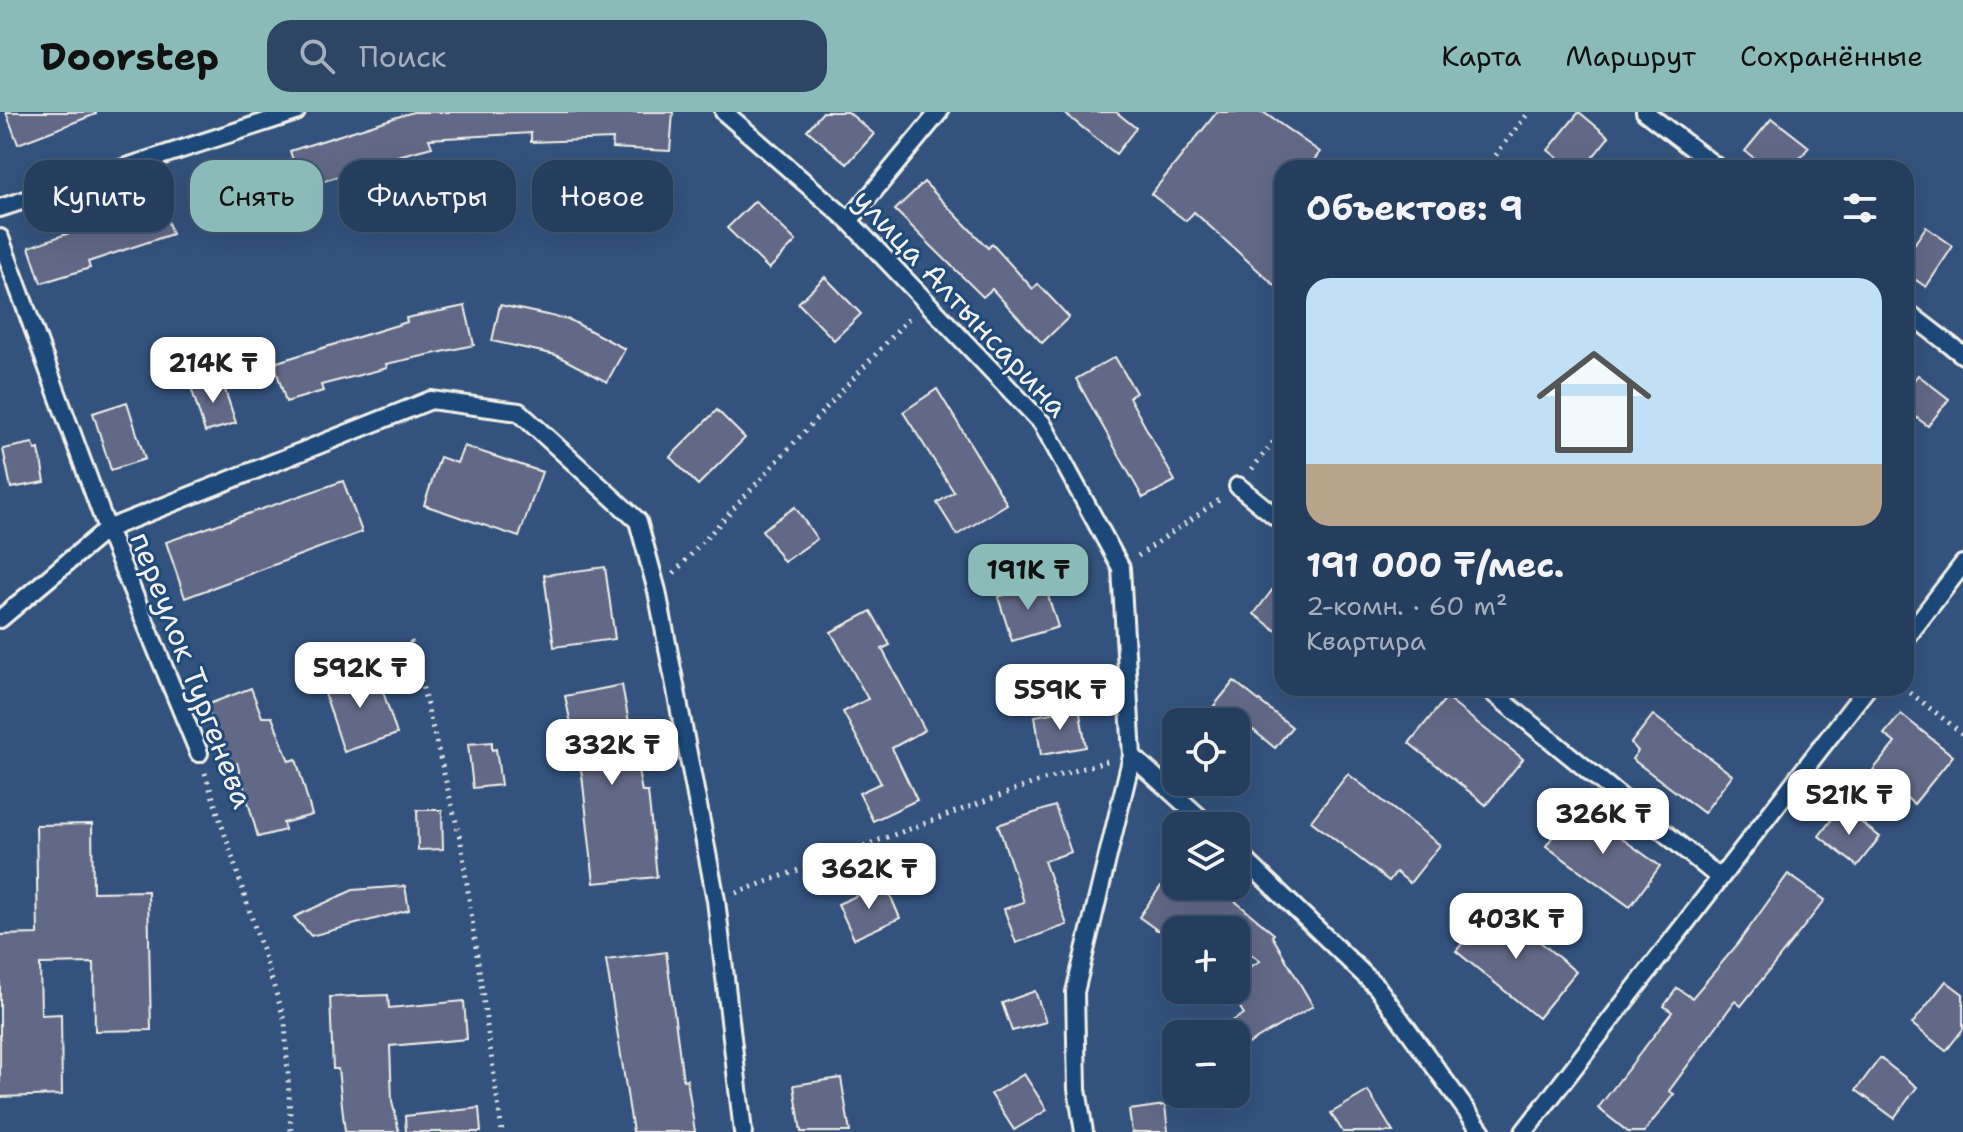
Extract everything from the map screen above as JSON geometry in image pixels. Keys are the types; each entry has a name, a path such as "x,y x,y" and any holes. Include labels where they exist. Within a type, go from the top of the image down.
{"lane":[{"path":"0,208 296,112"},
{"name":"улица Алтынсарина","path":"724,112 849,221 1042,423 1121,568 1132,756 1075,992 1077,1089 1084,1132"},
{"path":"849,221 939,112"},
{"path":"1645,112 1708,160"},
{"name":"переулок Тургенева","path":"0,238 107,529 199,753"},
{"path":"1914,317 1963,355"},
{"path":"0,619 107,529 431,400 519,412 638,521 657,591 716,900 743,1132"},
{"path":"1238,486 1274,515"},
{"path":"1914,628 1963,564"},
{"path":"1497,696 1720,878"},
{"path":"1524,1132 1861,696"},
{"path":"1132,756 1194,812"},
{"path":"1250,865 1377,987 1482,1132"}],"path":[{"path":"1492,160 1529,112"},
{"path":"657,591 926,301"},
{"path":"1121,568 1238,486 1274,441"},
{"path":"411,641 461,842 502,1132"},
{"path":"1914,696 1963,734"},
{"name":"переулок Тургенева","path":"199,753 285,1021 291,1132"},
{"path":"716,900 1034,783 1132,756"}],"building":[{"path":"6,112 96,112 96,114 18,144"},
{"path":"413,112 673,112 670,151 612,148 613,139 531,142 531,133 429,139 432,147 383,160 339,160 339,176 323,181 323,160 293,160 290,151"},
{"path":"823,112 848,112 874,134 847,164 807,130"},
{"path":"1063,112 1116,112 1136,128 1116,154"},
{"path":"1217,112 1263,112 1320,152 1314,160 1274,160 1274,285 1194,212 1186,221 1151,194"},
{"path":"1579,112 1609,137 1590,160 1560,160 1548,150"},
{"path":"1772,118 1809,147 1798,160 1757,160 1745,151"},
{"path":"924,182 988,248 992,244 1033,289 1038,284 1069,317 1042,343 992,289 983,297 895,210"},
{"path":"755,201 796,241 769,269 727,228"},
{"path":"1926,227 1953,246 1926,287 1914,279 1914,244"},
{"path":"72,232 172,234 88,262 90,268 41,283 29,247"},
{"path":"825,277 861,314 834,340 798,303"},
{"path":"500,305 570,320 625,349 607,382 556,355 492,341"},
{"path":"465,306 474,345 386,364 387,368 321,385 323,391 286,402 274,363 407,322 406,318"},
{"path":"1115,357 1136,393 1129,397 1175,481 1143,498 1076,379"},
{"path":"1918,375 1949,399 1928,426 1914,416 1914,380"},
{"path":"221,378 236,423 205,432 191,387"},
{"path":"937,389 1007,504 957,535 937,503 954,492 903,412"},
{"path":"127,402 145,459 111,470 93,413"},
{"path":"717,410 745,438 698,485 670,457"},
{"path":"33,443 35,450 39,449 45,482 11,488 3,449"},
{"path":"464,446 542,472 519,537 424,505 440,457 457,463"},
{"path":"343,481 362,532 185,598 166,542"},
{"path":"795,507 817,539 784,562 762,530"},
{"path":"605,567 615,639 554,647 544,575"},
{"path":"1044,583 1058,627 1012,641 998,597"},
{"path":"1274,588 1274,629 1254,614"},
{"path":"871,611 890,645 882,649 925,730 892,748 917,800 873,821 859,793 881,783 843,712 868,699 831,632"},
{"path":"375,667 397,734 344,752 322,685"},
{"path":"1234,681 1292,727 1275,748 1253,730 1250,734 1250,708 1212,708"},
{"path":"622,685 642,792 648,792 657,877 594,883 582,775 565,696"},
{"path":"251,688 262,717 272,717 289,761 296,759 312,815 283,823 285,830 258,837 237,763 230,766 206,705"},
{"path":"1446,698 1523,759 1486,805 1409,743"},
{"path":"1079,708 1086,747 1041,755 1035,716"},
{"path":"1901,714 1953,756 1914,804 1873,770 1895,743 1884,734"},
{"path":"1653,715 1732,775 1704,813 1632,759 1638,751 1631,743"},
{"path":"492,742 492,750 496,749 501,785 473,788 468,744"},
{"path":"1348,774 1440,845 1410,883 1396,872 1389,881 1311,821"},
{"path":"1575,805 1660,866 1630,907 1546,846"},
{"path":"1055,806 1071,852 1044,861 1067,925 1016,943 1004,909 1024,902 998,825"},
{"path":"1841,807 1880,837 1857,866 1819,836"},
{"path":"417,810 442,810 443,849 418,850"},
{"path":"92,824 93,892 148,891 151,1030 95,1031 94,963 40,964 41,1015 61,1014 62,1095 0,1097 0,935 38,934 36,825"},
{"path":"1788,874 1825,900 1741,1006 1735,1001 1669,1091 1674,1094 1644,1132 1628,1132 1598,1108 1672,1012 1664,1006 1677,988 1692,998 1737,945"},
{"path":"885,883 900,918 854,939 838,904"},
{"path":"405,886 409,910 311,936 294,917 353,890"},
{"path":"1161,886 1162,900 1234,900 1274,934 1272,936 1313,1006 1250,1043 1250,1020 1234,1020 1244,1014 1238,1004 1250,1004 1250,967 1260,961 1250,953 1250,916 1162,916 1162,930 1157,930 1139,917"},
{"path":"1495,904 1576,972 1538,1018 1456,951"},
{"path":"666,952 683,1080 687,1079 695,1132 633,1132 606,960"},
{"path":"1946,981 1963,994 1963,1029 1946,1051 1912,1024"},
{"path":"1035,991 1046,1022 1012,1031 1002,1003"},
{"path":"388,995 389,1008 464,1001 467,1039 390,1046 392,1101 399,1132 345,1132 338,1069 333,1069 330,997"},
{"path":"1880,1058 1917,1087 1894,1118 1856,1090"},
{"path":"1024,1074 1047,1110 1014,1130 991,1094"},
{"path":"841,1078 850,1132 801,1132 794,1085"},
{"path":"1368,1091 1393,1132 1343,1132 1331,1113"},
{"path":"1162,1105 1165,1108 1168,1132 1132,1132 1129,1110"},
{"path":"479,1108 481,1132 406,1132 405,1116"}]}
